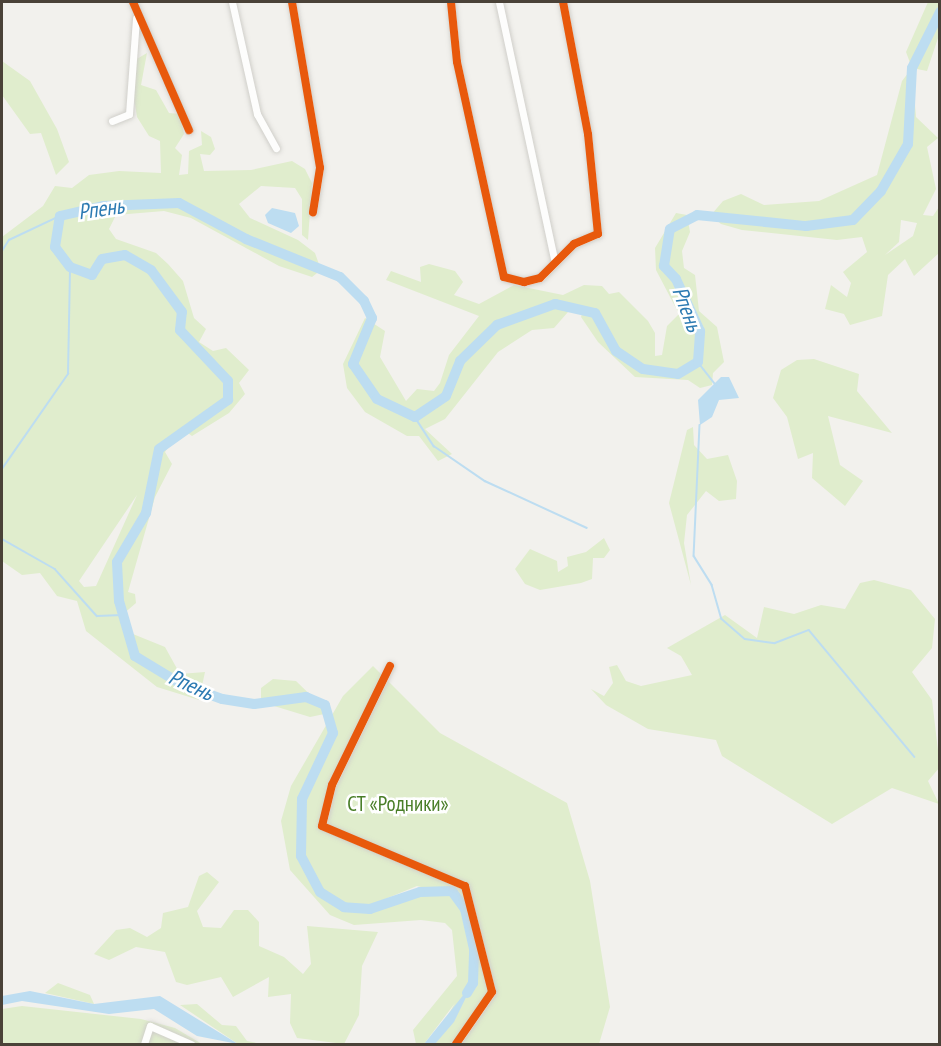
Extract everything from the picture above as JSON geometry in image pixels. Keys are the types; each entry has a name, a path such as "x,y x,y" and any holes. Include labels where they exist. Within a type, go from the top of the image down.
{"street":[{"path":"133,2 136,18 189,130"},
{"path":"232,2 257,114 276,148"},
{"path":"292,2 320,168 313,212"},
{"path":"451,2 458,62 504,277 524,282 540,278 554,258 598,234 588,134 563,2"},
{"path":"499,2 554,258"},
{"path":"112,121 129,114 136,18"},
{"path":"390,666 332,785 322,826 465,885 492,992 456,1044"},
{"path":"144,1044 150,1026 191,1044"}],"green space":[{"path":"928,2 939,2 939,35 927,71 912,68 906,52"},
{"path":"147,53 141,85 156,90 169,113 180,114 184,134 175,148 182,155 179,175 188,174 189,151 202,145 201,131 211,137 215,149 210,155 200,154 204,171 251,170 292,161 305,169 312,183 308,240 302,235 302,199 295,188 261,186 239,204 250,218 298,240 315,253 321,270 312,277 279,266 191,218 164,211 116,215 109,229 116,239 156,253 168,264 183,281 194,318 206,329 199,342 213,351 226,348 249,370 239,383 245,394 229,413 192,436 181,428 165,452 172,464 155,497 128,592 135,594 136,603 122,615 128,632 165,647 180,674 205,672 199,700 157,687 86,631 77,601 57,596 40,573 22,575 2,561 2,237 43,206 55,186 72,188 89,175 119,171 161,173 160,141 149,136 137,117 131,79 135,60","holes":["137,495 96,586 84,587 79,581"]},
{"path":"2,61 30,81 57,129 69,162 56,175 41,133 30,134 2,95"},
{"path":"912,68 916,117 938,138 927,147 936,189 923,215 933,216 939,207 939,253 914,276 905,259 888,275 882,316 850,325 844,314 825,309 831,285 847,297 851,283 843,272 867,252 862,237 837,240 742,230 721,224 711,215 723,201 741,194 764,205 819,201 877,175 902,81","holes":["901,220 917,223 913,236 885,255 899,242"]},
{"path":"676,213 687,215 690,232 682,251 684,268 695,275 699,311 717,327 724,362 713,373 712,385 700,388 688,380 635,377 598,342 581,317 584,308 575,304 554,328 532,330 498,352 445,419 425,429 452,454 438,461 419,436 407,436 365,412 347,388 343,364 365,318 385,331 380,357 406,401 417,389 434,391 440,383 449,355 479,316 386,280 391,271 421,282 420,267 429,264 455,271 463,282 454,295 479,304 514,285 563,295 584,285 602,286 609,294 619,292 648,321 655,333 655,356 662,355 667,326 679,314 656,270 655,248"},
{"path":"814,359 859,374 857,391 892,433 828,416 840,465 863,481 845,506 812,478 813,453 798,459 787,417 773,398 781,370 797,360"},
{"path":"693,427 694,445 707,459 728,455 737,481 736,499 719,501 706,491 687,515 684,543 691,585 669,503 687,430"},
{"path":"604,538 610,550 604,558 593,558 592,579 581,583 540,590 525,584 515,569 530,549 557,561 558,572 568,566 567,557 586,552"},
{"path":"874,580 911,590 935,619 932,648 912,672 932,700 940,767 928,781 939,804 892,788 832,824 722,756 716,740 648,729 606,705 591,689 604,696 613,683 609,667 617,665 626,681 641,686 692,675 681,656 667,648 725,615 757,638 764,607 794,614 821,605 845,609 860,583"},
{"name":"СТ «Родники»","path":"373,666 440,733 567,803 590,881 610,1007 599,1044 431,1044 455,1003 424,1044 416,1044 413,1030 457,976 452,930 445,923 421,920 354,925 330,915 290,870 281,821 291,786 343,696","holes":["417,886 436,891 368,907"]},
{"path":"273,679 296,681 329,713 310,717 261,702 261,688"},
{"path":"207,872 219,882 197,911 203,927 221,928 234,910 248,910 259,922 259,946 284,957 303,974 311,964 307,926 378,932 362,966 359,1015 344,1044 297,1038 290,1023 291,994 268,997 269,977 233,997 221,977 187,985 176,982 165,952 136,947 109,960 94,954 116,930 130,928 147,937 161,928 163,913 188,907 199,876"},
{"path":"58,983 90,995 94,1004 45,993"},
{"path":"197,1004 222,1025 236,1026 247,1041 262,1044 238,1044 180,1005"},
{"path":"22,1006 141,1019 175,1028 202,1044 2,1044 2,1009"}],"water":[{"path":"272,208 295,213 299,226 291,233 268,223 265,215"},
{"path":"721,377 729,377 739,398 719,400 712,417 700,425 698,400"},
{"path":"473,983 454,1022 435,1044 424,1044"},
{"path":"30,991 94,1004 160,996 238,1044 197,1036 154,1009 109,1014 22,1001 2,1005 2,996"}],"waterway":[{"name":"Рпень","path":"467,993 473,983 474,949 465,909 452,891 420,892 370,909 344,907 320,892 301,856 302,799 333,733 325,705 306,697 254,704 222,699 181,684 135,656 119,601 117,562 146,513 159,449 228,400 228,381 180,330 182,312 151,270 125,255 102,259 92,275 70,267 55,247 60,216 103,206 179,203 246,239 340,277 364,301 372,318 353,364 377,399 415,417 446,396 460,361 497,325 555,304 595,313 616,351 643,369 678,374 698,362 700,331 676,279 664,266 670,229 697,215 806,226 853,220 881,191 908,144 912,68 940,12"},
{"path":"2,251 9,240 60,216"},
{"path":"2,469 68,374 70,267"},
{"path":"698,362 716,385"},
{"path":"415,417 434,446 485,481 587,528"},
{"path":"700,425 694,556 712,585 722,619 745,639 775,643 809,630 915,757"},
{"path":"2,539 55,569 97,616 122,615"}],"cycle path":[{"path":"133,2 189,130"},
{"path":"292,2 320,168 313,212"},
{"path":"451,2 457,62 504,277 524,282 540,278 574,244 598,234 588,134 563,2"},
{"path":"390,666 332,785 322,826 465,886 492,992 456,1044"}]}
